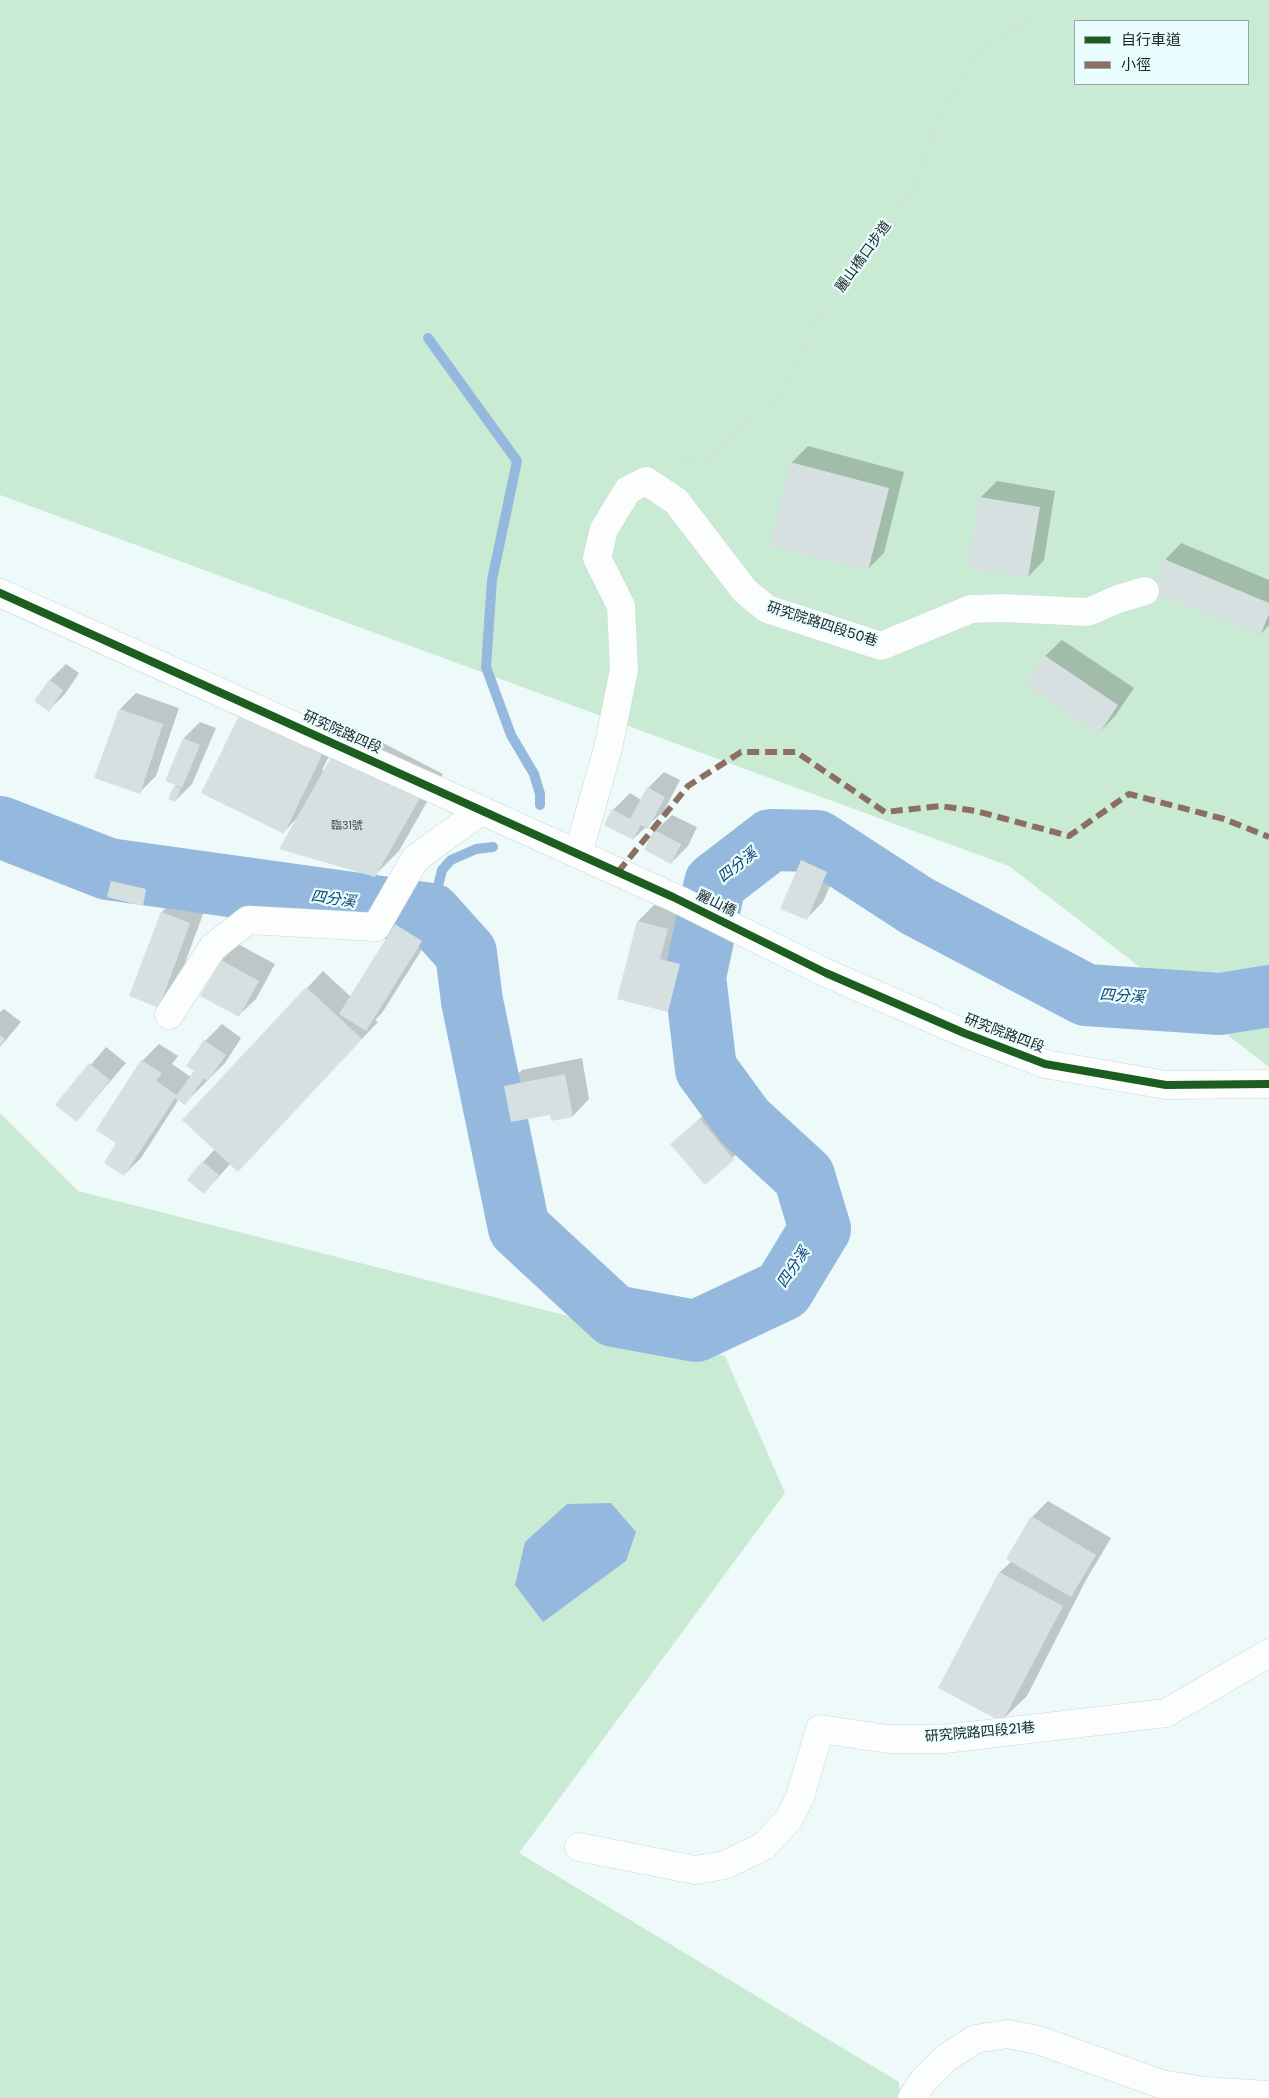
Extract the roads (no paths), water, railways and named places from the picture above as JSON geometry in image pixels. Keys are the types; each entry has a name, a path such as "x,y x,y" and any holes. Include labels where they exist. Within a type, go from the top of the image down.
{"street":[{"name":"研究院路四段50巷","path":"578,854 608,748 624,670 620,606 597,558 604,530 628,490 646,481 676,501 745,591 767,609 881,646 972,609 1003,608 1088,612 1118,598 1145,591"},
{"name":"研究院路四段","path":"0,592 672,897"},
{"path":"169,1015 213,947 248,920 376,927 415,859 482,810"},
{"name":"麗山橋","path":"672,897 748,934"},
{"name":"研究院路四段","path":"748,934 826,973 964,1033 1045,1064 1166,1085 1269,1084"},
{"name":"研究院路四段21巷","path":"579,1847 695,1870 726,1865 764,1846 789,1819 800,1797 820,1729 888,1739 945,1739 1166,1713 1269,1653"},
{"path":"912,2098 923,2081 946,2058 975,2039 1007,2034 1038,2040 1161,2084 1205,2091 1269,2095"}],"water":[{"path":"611,1503 636,1532 626,1561 543,1622 515,1585 525,1542 567,1504"}],"waterway":[{"path":"428,338 517,461 492,580 486,667 511,735 534,774 540,794 540,805"},
{"name":"四分溪","path":"0,827 108,869 431,914 466,953 472,1001 519,1228 614,1316 696,1331 783,1290 820,1229 804,1176 744,1121 706,1069 695,977 715,883 771,840 817,841 917,906 1086,995 1220,1004 1269,996"},
{"path":"431,914 442,870 451,860 476,849 493,847"}]}
